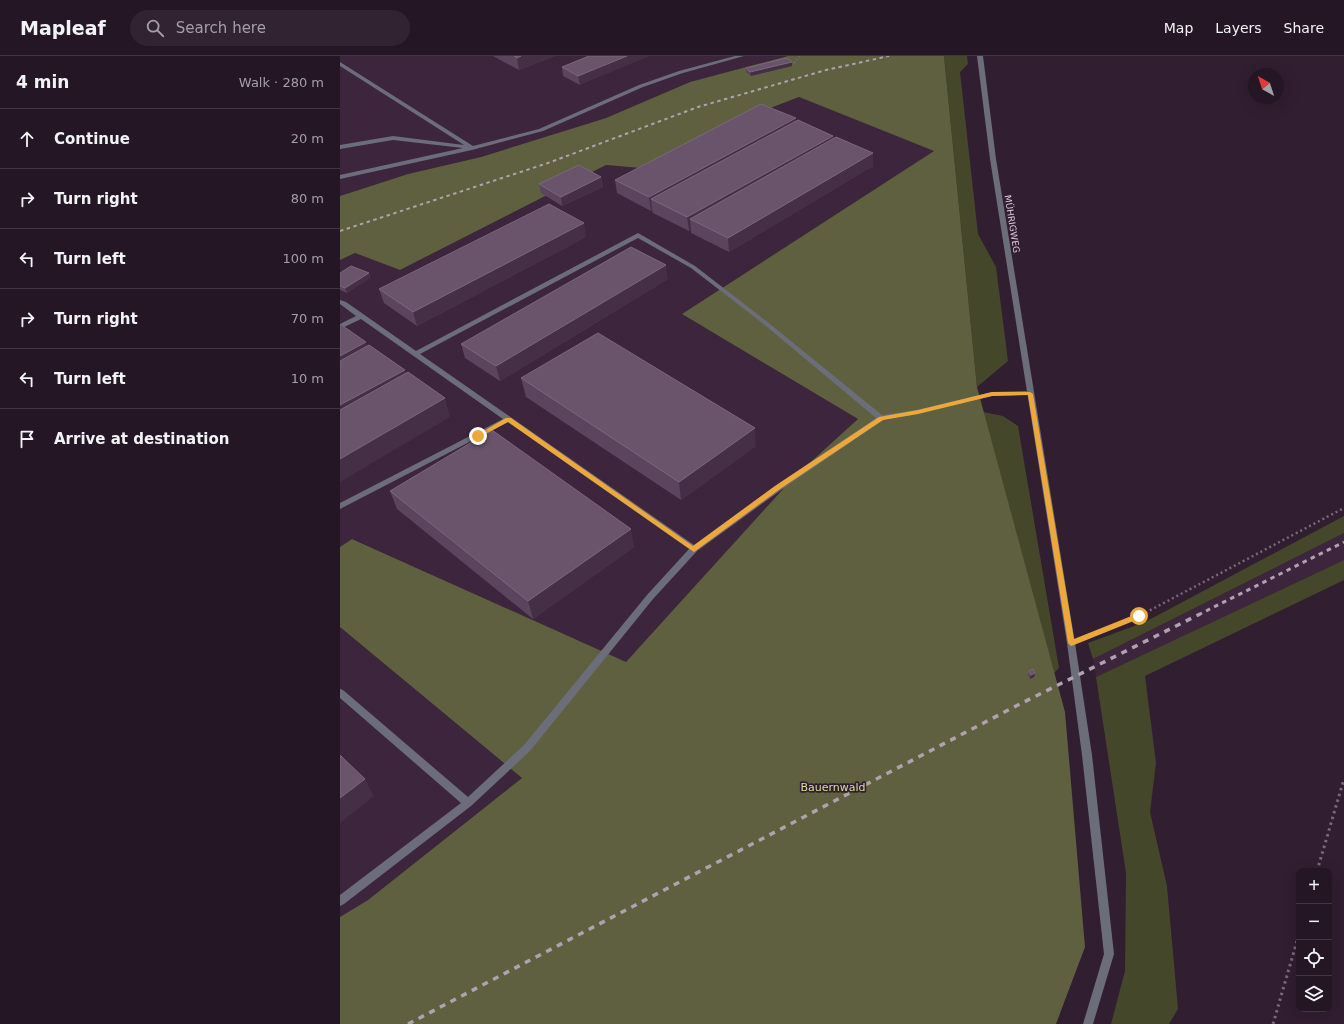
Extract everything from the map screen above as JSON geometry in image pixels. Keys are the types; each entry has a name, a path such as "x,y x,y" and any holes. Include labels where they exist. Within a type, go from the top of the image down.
{"street":[{"path":"340,177 472,148 541,130 641,86 681,72 741,56"},
{"name":"MÜHRIGWEG","path":"980,56 993,159 1088,755 1109,954 1088,1024"},
{"path":"340,64 472,148"},
{"path":"340,147 393,138 472,148"},
{"path":"415,354 638,235 693,267 881,418"},
{"path":"340,302 344,303 694,549"},
{"path":"340,327 361,316"},
{"path":"340,901 468,803 527,748 650,597 694,549 778,488 881,418 918,412 992,394 1030,394"},
{"path":"340,506 508,419"},
{"path":"340,693 468,803"}],"path":[{"path":"794,63 800,56"},
{"path":"1071,643 1139,616 1344,508"},
{"path":"1318,868 1344,779"},
{"path":"1273,1024 1297,940"}],"shaded area":[{"path":"340,56 788,56 690,82 606,118 481,157 408,174 340,196"},
{"path":"799,97 934,151 682,314 858,419 793,478 626,663 353,539 340,547 340,260 355,253 400,270 606,165 640,168 739,120"},
{"path":"1344,533 1344,560 1096,677 1093,659"},
{"path":"340,627 522,778 368,900 340,917"}],"green space":[{"name":"Bauernwald","path":"788,56 944,56 977,387 1065,712 1085,947 1056,1024 340,1024 340,917 368,900 522,778 340,627 340,547 352,539 626,662 793,478 858,419 682,314 934,151 799,97 739,120 640,168 606,165 400,270 355,253 340,260 340,196 408,174 481,157 606,118 690,82"},
{"path":"944,56 967,56 968,64 960,72 978,234 996,267 1008,361 977,387"},
{"path":"983,412 1003,416 1018,426 1059,668 1054,673"},
{"path":"1344,516 1344,533 1093,659 1088,643 1145,622"},
{"path":"1344,560 1344,580 1145,676 1156,763 1150,812 1167,886 1178,1009 1169,1024 1111,1024 1125,971 1126,873 1096,677"}],"building":[{"path":"589,56 627,56 578,76 562,67"},
{"path":"787,58 792,62 750,72 746,68"},
{"path":"761,104 796,118 649,197 615,180"},
{"path":"798,120 833,136 687,217 651,199"},
{"path":"836,137 873,153 728,238 690,219"},
{"path":"579,165 601,177 561,197 539,184"},
{"path":"549,204 584,223 413,312 379,289"},
{"path":"631,247 666,265 496,366 461,344"},
{"path":"351,266 369,273 345,288 340,286 340,273"},
{"path":"340,324 366,342 340,356"},
{"path":"598,333 755,428 679,482 521,378"},
{"path":"369,345 405,370 340,405 340,361"},
{"path":"408,372 445,398 340,459 340,410"},
{"path":"492,430 631,529 528,601 390,491"},
{"path":"1033,669 1035,673 1031,675 1029,671"},
{"path":"340,755 365,779 340,798"}],"railway":[{"path":"340,231 548,163 698,107 826,70 889,56"},
{"path":"408,1024 1016,706 1344,542"}],"route":[{"path":"478,436 508,419 694,549 778,488 881,418 918,412 992,394 1030,394 1071,643 1139,616"}]}
